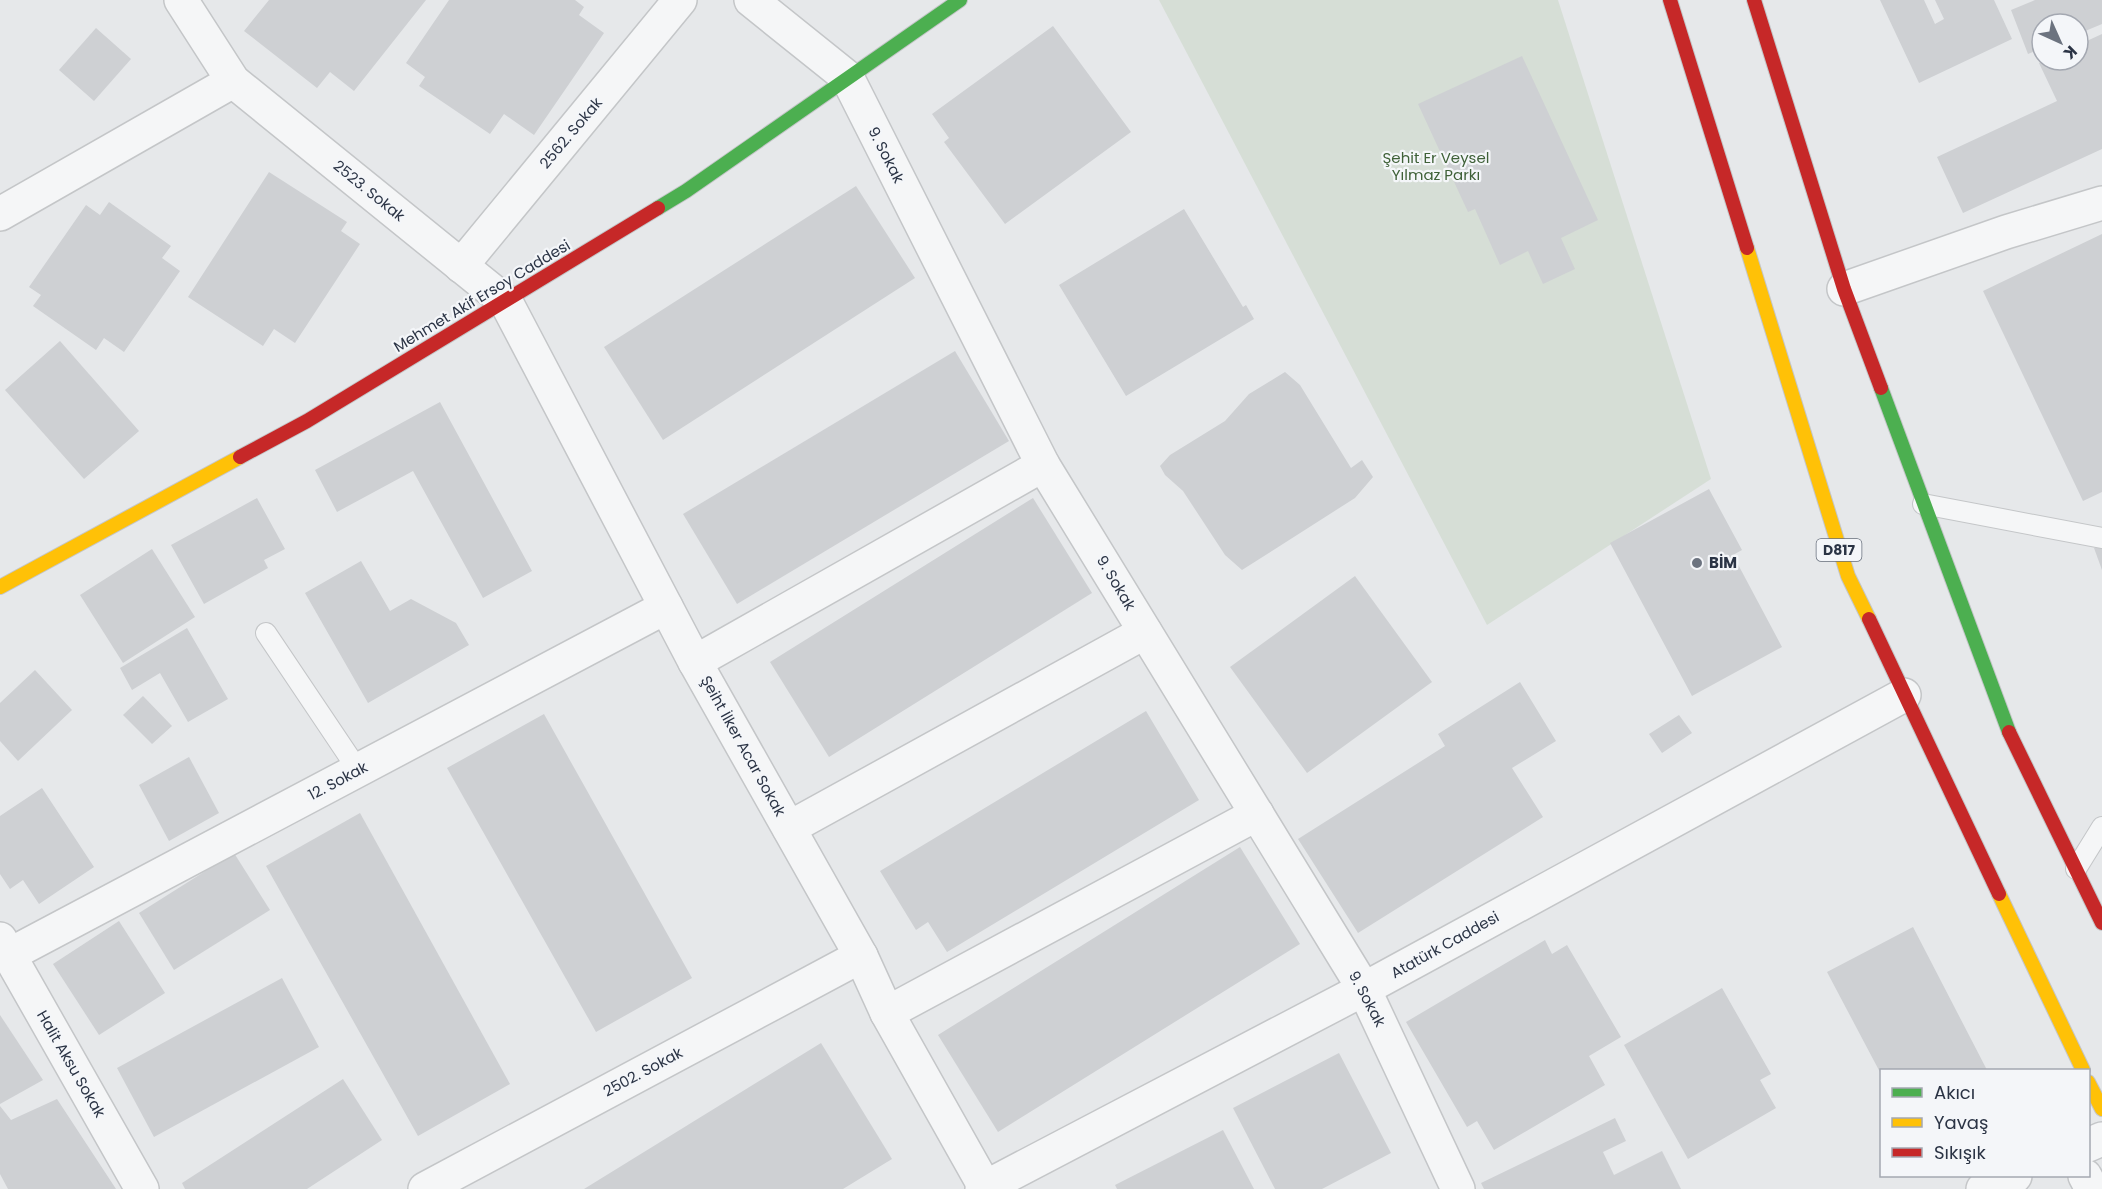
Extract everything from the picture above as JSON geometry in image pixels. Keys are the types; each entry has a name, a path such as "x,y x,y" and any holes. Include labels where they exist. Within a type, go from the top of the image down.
{"main road":[{"name":"Mehmet Akif Ersoy Caddesi","path":"0,587 307,421 506,302 686,191 960,0"},
{"name":"D817","path":"1670,0 1848,576 2082,1069"},
{"path":"1754,0 1844,289 2007,729 2102,923"},
{"path":"2090,1086 2102,1109"}],"street":[{"name":"2523. Sokak","path":"180,0 233,81 506,302"},
{"name":"2562. Sokak","path":"461,266 680,0"},
{"name":"9. Sokak","path":"751,0 847,77 1043,465 1364,989 1458,1189"},
{"path":"0,214 233,81"},
{"path":"1844,289 2006,232 2102,203"},
{"name":"Şeiht İlker Acar Sokak","path":"506,302 695,662 861,956 887,1012 984,1188"},
{"path":"695,662 1043,465"},
{"name":"12. Sokak","path":"4,947 358,770 666,607"},
{"path":"789,828 1145,632"},
{"name":"Atatürk Caddesi","path":"984,1188 1364,989 1904,695"},
{"path":"887,1012 1257,814"},
{"name":"Halit Aksu Sokak","path":"4,947 142,1189"},
{"name":"2502. Sokak","path":"425,1189 861,956"},
{"path":"1983,1189 2013,1177"}],"lane":[{"path":"1923,504 2102,538"},
{"path":"266,633 358,770"},
{"path":"2076,869 2102,827"}],"green space":[{"name":"Şehit Er Veysel Yılmaz Parkı","path":"1159,0 1558,0 1711,479 1487,625"}],"building":[{"path":"269,0 426,0 354,91 330,72 317,88 244,31"},
{"path":"449,0 575,0 584,7 579,15 604,33 534,135 504,114 490,134 419,86 425,77 406,63"},
{"path":"1880,0 1924,0 1935,24 1944,19 1935,0 1994,0 2012,39 1919,83"},
{"path":"2035,0 2102,0 2102,24 2090,29 2090,12 2030,12 2030,53 2028,54 2011,10"},
{"path":"1053,26 1131,132 1005,224 944,142 949,138 932,114"},
{"path":"96,28 131,59 94,101 59,70"},
{"path":"2102,34 2102,149 1963,213 1937,157 2057,101 2043,72 2090,72 2090,40"},
{"path":"1522,56 1598,220 1561,238 1575,269 1543,284 1528,251 1500,265 1475,209 1468,212 1418,104"},
{"path":"269,172 347,222 341,231 360,244 295,343 274,329 263,346 188,297"},
{"path":"856,186 915,278 663,440 604,347"},
{"path":"109,202 171,246 162,258 180,271 124,352 104,338 96,350 33,306 41,295 29,287 86,205 100,215"},
{"path":"1184,209 1243,307 1246,305 1254,319 1126,396 1059,285"},
{"path":"2102,234 2102,492 2083,501 1983,291"},
{"path":"60,341 139,431 84,479 5,390"},
{"path":"955,351 1009,441 737,604 683,514"},
{"path":"1285,372 1300,385 1351,468 1362,460 1373,477 1355,498 1242,570 1225,555 1183,491 1165,475 1160,466 1170,455 1225,421 1249,394"},
{"path":"440,402 532,571 483,598 413,471 337,512 315,470"},
{"path":"1709,489 1742,550 1733,555 1782,647 1692,696 1610,543"},
{"path":"257,498 285,549 264,560 268,568 204,604 171,545"},
{"path":"1033,498 1092,593 829,757 770,662"},
{"path":"2102,546 2102,570 2094,548"},
{"path":"152,549 195,617 123,663 80,595"},
{"path":"361,561 390,611 411,599 456,623 469,645 368,703 305,593"},
{"path":"1355,576 1432,682 1307,773 1230,667"},
{"path":"187,628 228,699 188,722 160,673 132,690 120,668"},
{"path":"35,670 72,710 18,761 0,741 0,703"},
{"path":"1520,682 1556,741 1512,768 1543,817 1358,933 1298,839 1445,746 1438,734"},
{"path":"143,696 172,726 152,744 123,715"},
{"path":"1146,711 1199,800 947,952 928,922 916,930 880,871"},
{"path":"544,714 692,978 596,1032 447,768"},
{"path":"1679,715 1692,733 1662,753 1649,734"},
{"path":"189,757 219,813 169,841 139,785"},
{"path":"42,788 94,867 39,904 23,880 10,889 0,874 0,816"},
{"path":"360,813 510,1084 418,1136 266,866"},
{"path":"1240,847 1300,944 998,1132 938,1035"},
{"path":"234,853 270,910 174,970 139,913"},
{"path":"119,921 165,993 99,1035 53,964"},
{"path":"1913,927 1986,1069 1880,1069 1880,1072 1827,972"},
{"path":"1545,940 1552,954 1567,945 1621,1037 1589,1056 1605,1085 1494,1150 1477,1121 1467,1127 1406,1022"},
{"path":"282,978 319,1047 154,1137 117,1068"},
{"path":"1722,988 1771,1074 1760,1080 1776,1108 1688,1159 1624,1045"},
{"path":"0,1015 43,1080 0,1104"},
{"path":"821,1043 892,1159 843,1189 584,1189"},
{"path":"1339,1053 1391,1153 1322,1189 1275,1189 1233,1108"},
{"path":"343,1079 382,1140 307,1189 185,1189 182,1183"},
{"path":"57,1099 116,1189 8,1189 0,1174 0,1106 11,1120"},
{"path":"1615,1118 1626,1141 1603,1152 1614,1175 1662,1151 1681,1189 1484,1189 1481,1183"},
{"path":"1223,1130 1254,1189 1117,1189 1115,1185"}],"traffic: fast":[{"path":"658,208 686,191 960,0"},
{"path":"1881,388 2009,732"}],"traffic: slow":[{"path":"1747,248 1848,576 1869,619"},
{"path":"0,587 240,457"},
{"path":"1999,894 2083,1069"},
{"path":"2090,1086 2102,1109"}],"traffic: jam":[{"path":"1670,0 1747,248"},
{"path":"1754,0 1844,289 1881,388"},
{"path":"240,457 307,421 658,208"},
{"path":"1869,619 1999,894"},
{"path":"2009,732 2102,923"}],"place":[{"name":"BİM","path":"1697,563"}]}
